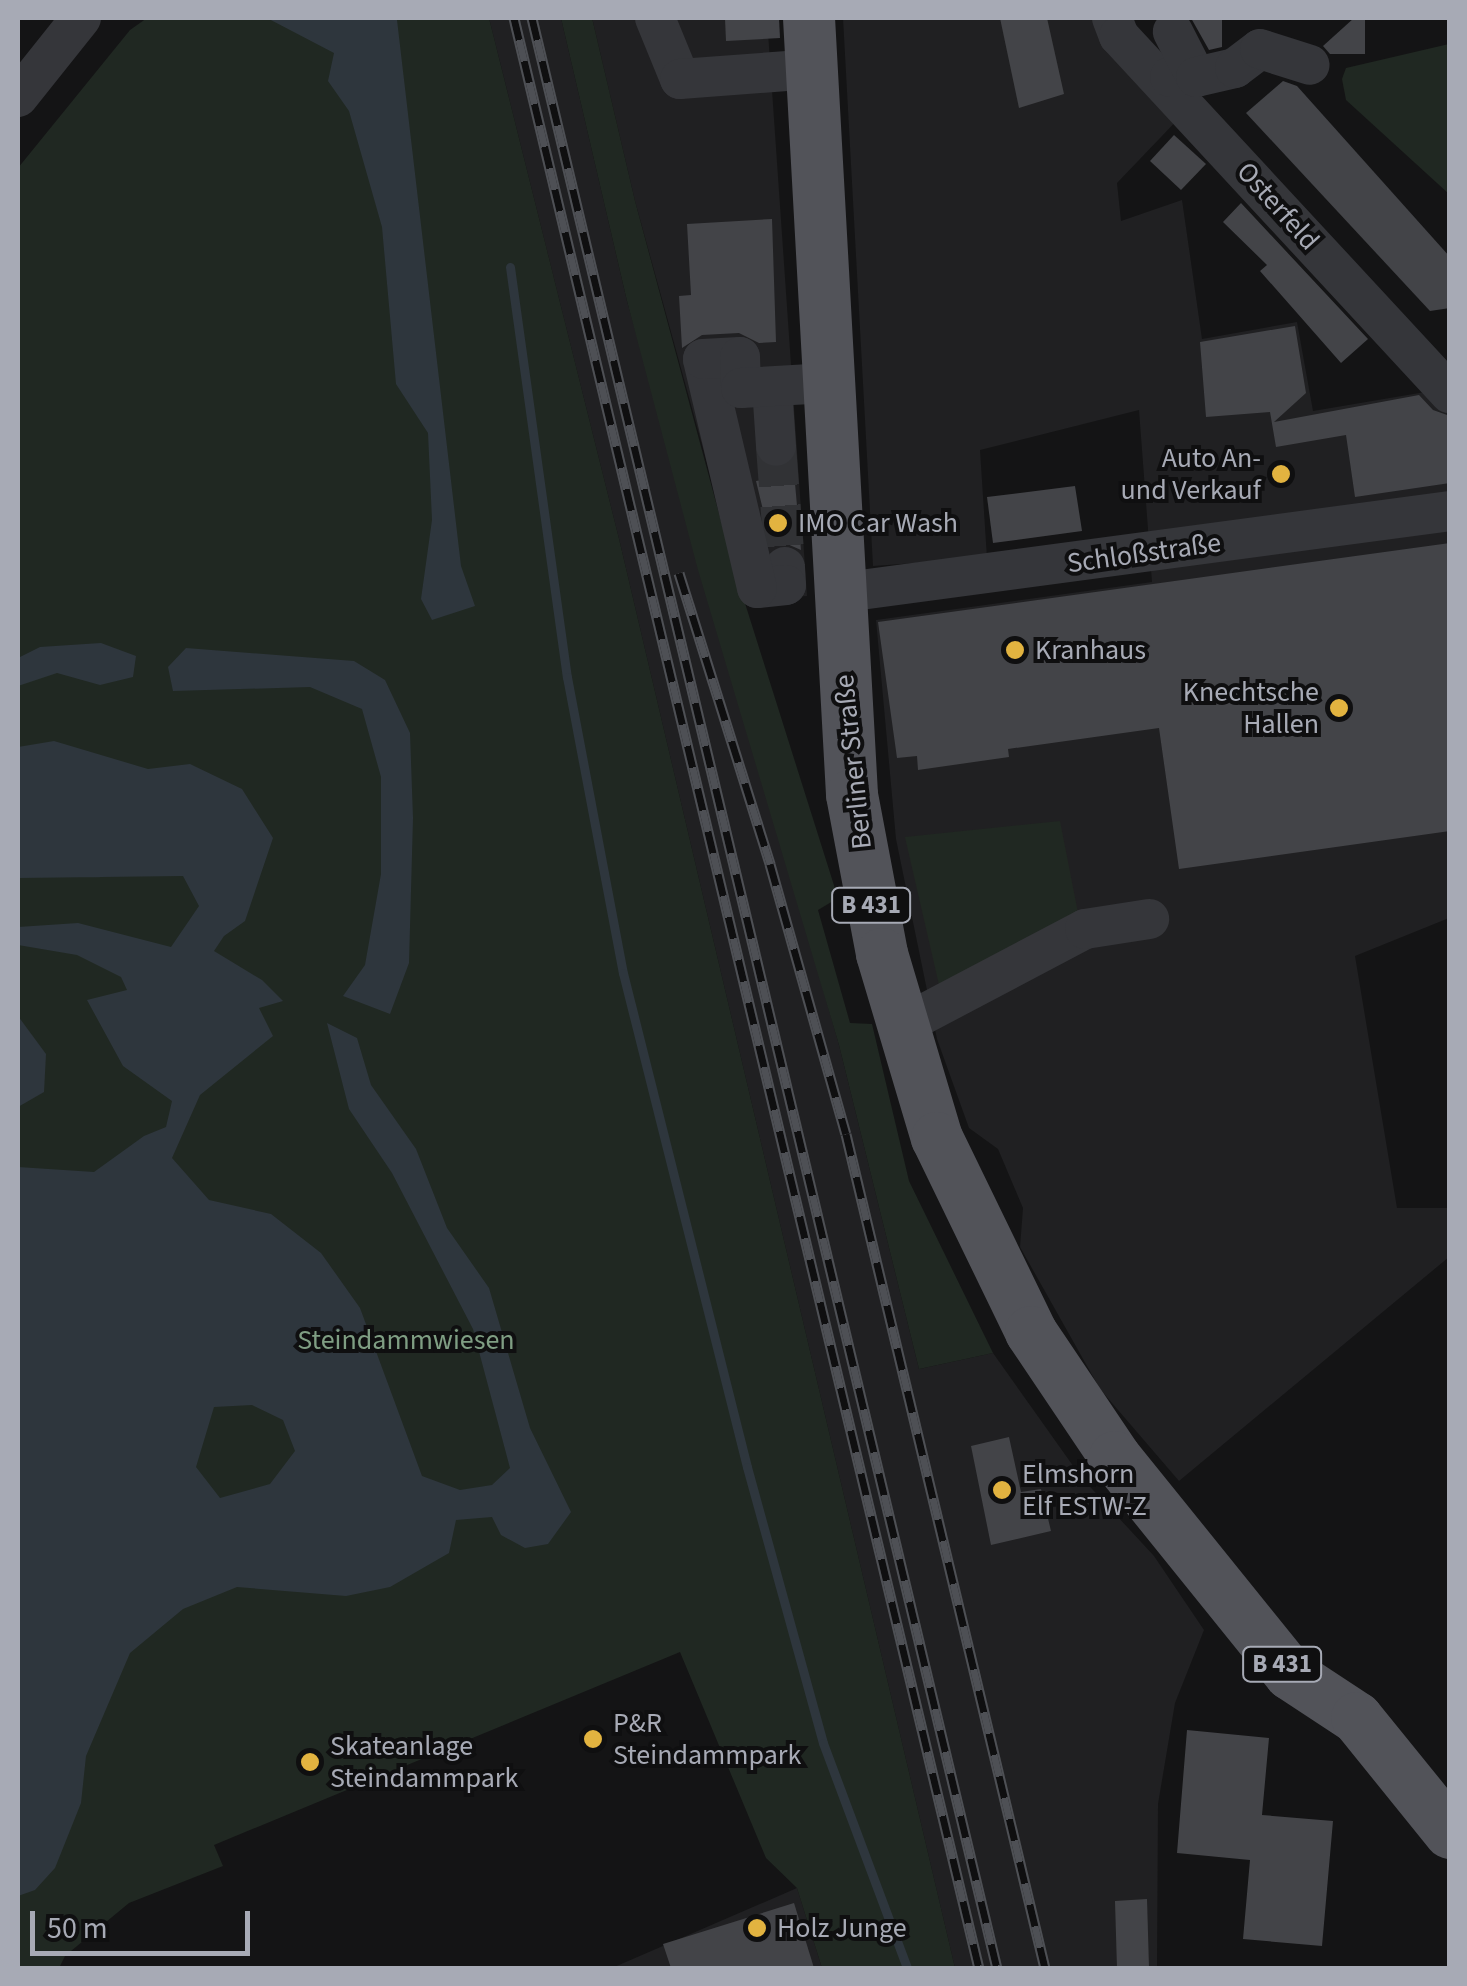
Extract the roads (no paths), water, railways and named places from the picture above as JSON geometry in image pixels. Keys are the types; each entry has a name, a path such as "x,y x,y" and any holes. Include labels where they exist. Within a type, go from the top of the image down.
{"main road":[{"name":"Berliner Straße","path":"809,18 852,795 868,888 903,1025 938,1138 1031,1332 1115,1457 1290,1674 1356,1718 1450,1833"}],"street":[{"path":"18,97 81,18"},
{"path":"655,18 680,80 812,69"},
{"name":"Osterfeld","path":"1112,18 1119,36 1178,77 1450,393"},
{"path":"1173,32 1178,77 1235,68 1260,49 1310,65"},
{"path":"784,567 786,585 758,588 702,359 740,357 742,388 828,384"},
{"path":"772,387 776,446"},
{"name":"Schloßstraße","path":"838,593 1450,511"},
{"path":"903,1025 1084,929 1149,919"}],"waterway":[{"path":"510,267 567,677 623,973 747,1467 823,1743 907,1968"}],"tunnel":[{"path":"776,446 785,567"}],"railway":[{"path":"514,18 979,1968"},
{"path":"532,18 997,1968"},
{"path":"679,573 770,864 846,1134 1045,1968"}],"place":[{"name":"Auto An- und Verkauf","path":"1281,474"},
{"name":"IMO Car Wash","path":"778,523"},
{"name":"Kranhaus","path":"1015,650"},
{"name":"Knechtsche Hallen","path":"1339,708"},
{"name":"Elmshorn Elf ESTW-Z","path":"1002,1490"},
{"name":"P&R Steindammpark","path":"593,1739"},
{"name":"Skateanlage Steindammpark","path":"310,1762"},
{"name":"Holz Junge","path":"757,1928"}],"park label":[{"name":"Steindammwiesen","path":"406,1340"}]}
